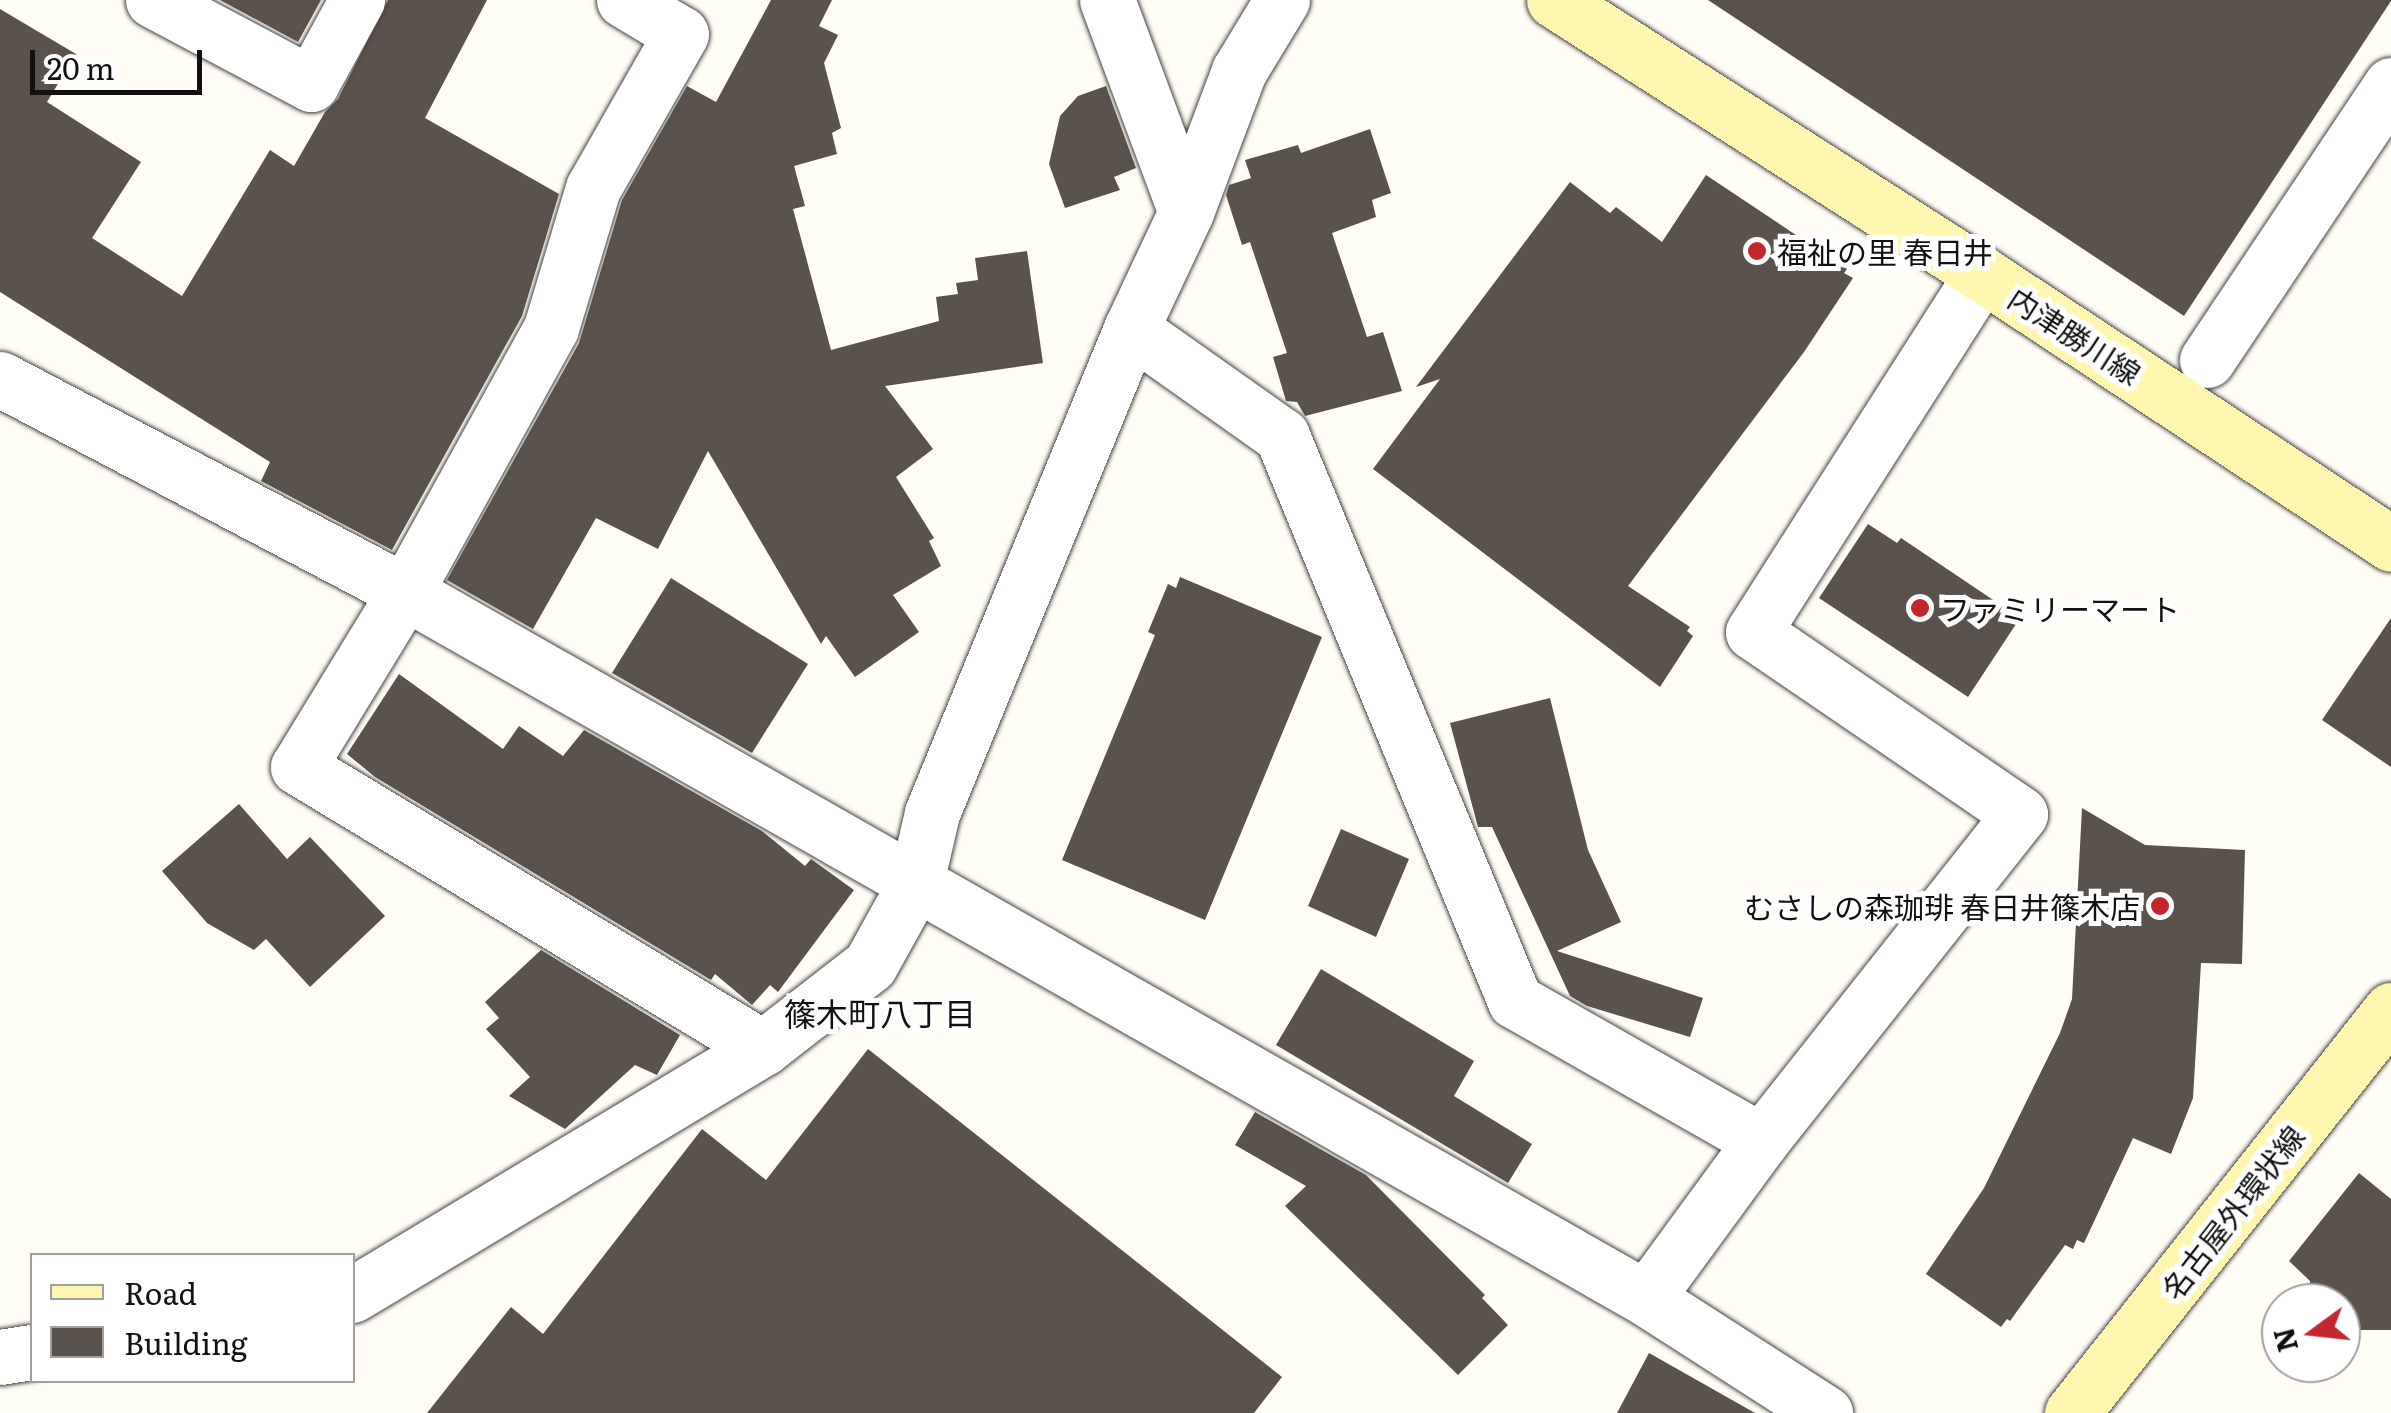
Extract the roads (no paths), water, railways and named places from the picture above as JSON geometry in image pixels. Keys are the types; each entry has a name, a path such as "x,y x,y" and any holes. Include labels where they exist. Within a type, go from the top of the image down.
{"main road":[{"name":"内津勝川線","path":"1554,0 1982,274 2391,544"},
{"name":"名古屋外環状線","path":"2072,1413 2391,1010"}],"street":[{"path":"153,0 311,84 357,0"},
{"path":"624,0 681,34 593,188 552,328 405,592 298,766 763,1048"},
{"path":"1107,0 1186,212"},
{"path":"355,1293 763,1048 870,964 916,882 932,814 1131,329 1186,212 1239,72 1282,0"},
{"path":"2207,360 2391,85"},
{"path":"1646,1298 1762,1141 2020,814 1754,632 1982,274"},
{"path":"1131,329 1282,436 1516,1000 1762,1141"},
{"path":"0,379 405,592 1646,1298 1825,1413"},
{"path":"0,1357 30,1352"}],"place":[{"name":"福祉の里 春日井","path":"1757,251"},
{"name":"ファミリーマート","path":"1920,608"},
{"name":"むさしの森珈琲 春日井篠木店","path":"2160,906"}],"district":[{"name":"篠木町八丁目","path":"880,1012"}]}
